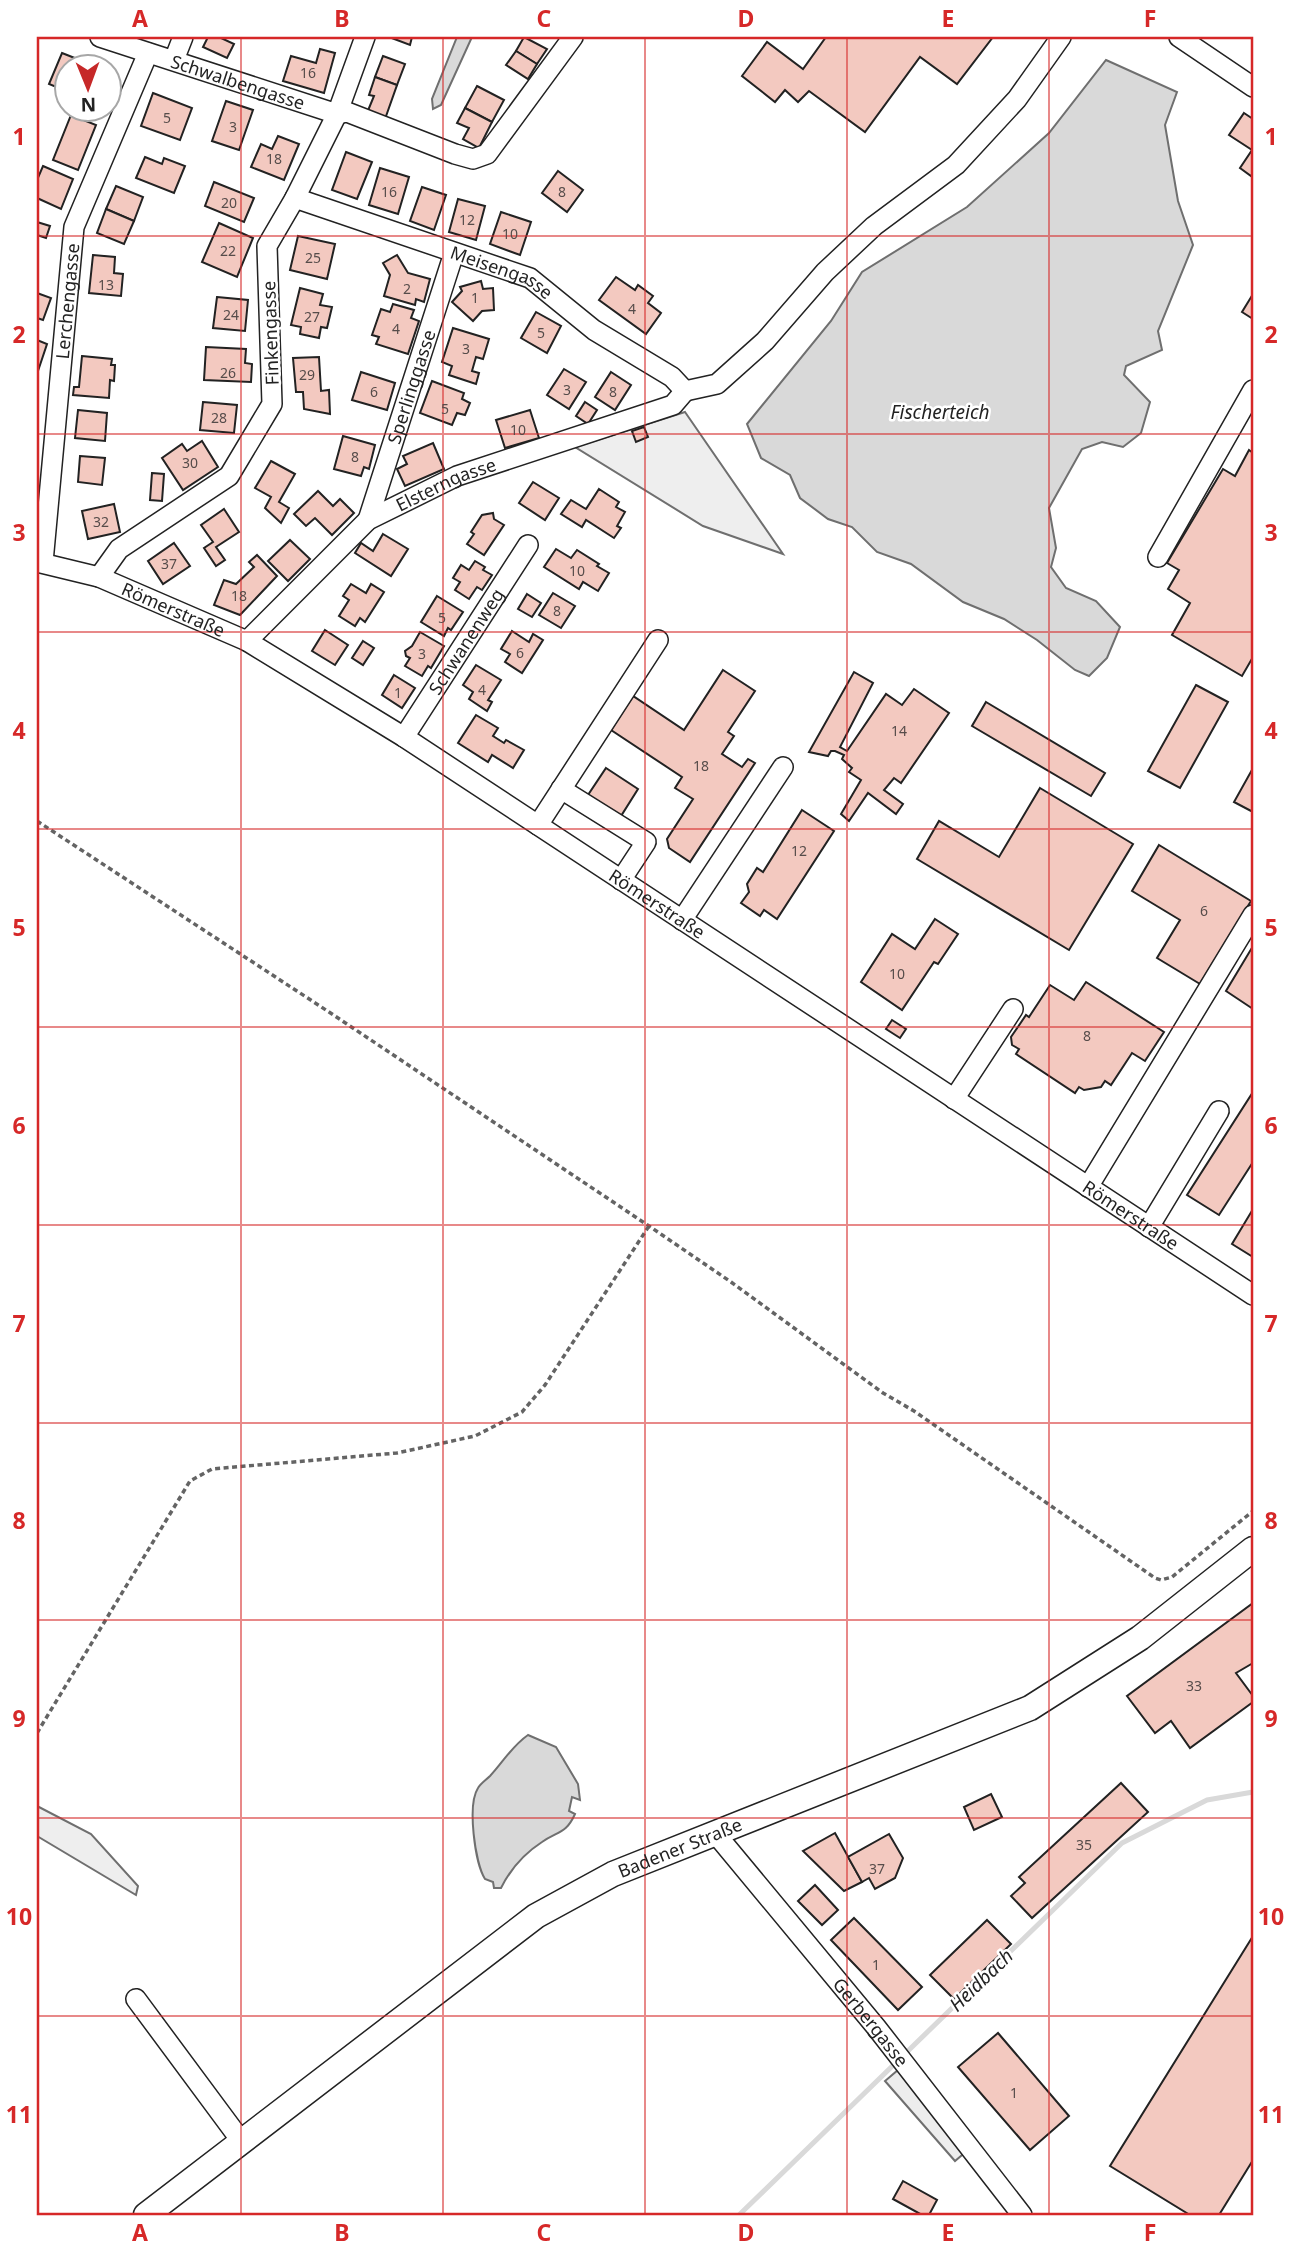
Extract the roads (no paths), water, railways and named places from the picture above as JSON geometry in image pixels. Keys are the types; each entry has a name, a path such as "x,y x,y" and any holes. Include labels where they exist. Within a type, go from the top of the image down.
{"main road":[{"name":"Badener Straße","path":"146,2215 536,1916 613,1874 1030,1708 1140,1638 1253,1549"}],"street":[{"name":"Schwalbengasse","path":"100,37 337,114"},
{"path":"174,60 183,37"},
{"name":"Finkengasse","path":"99,577 119,549 229,476 272,404 267,246 295,198 337,114 365,37"},
{"path":"337,114 347,112 455,155 473,159 487,154 573,37"},
{"path":"685,390 717,384 765,341 825,272 874,226 956,165 1017,99 1060,37"},
{"path":"1179,37 1253,87"},
{"name":"Lerchengasse","path":"40,562 74,227 148,53"},
{"name":"Meisengasse","path":"295,198 530,278 594,330 672,377 685,390"},
{"name":"Sperlinggasse","path":"368,520 454,253"},
{"name":"Elsterngasse","path":"247,641 368,520 457,476 673,405 685,390"},
{"path":"1158,557 1253,390"},
{"name":"Schwanenweg","path":"404,737 527,545"},
{"name":"Römerstraße","path":"40,562 99,577 247,641 404,737 1253,1295"},
{"path":"538,825 658,640"},
{"path":"682,920 783,767"},
{"path":"561,789 646,842 621,880"},
{"path":"1088,1187 1253,915"},
{"path":"954,1099 1013,1009"},
{"path":"1149,1227 1219,1111"},
{"name":"Gerbergasse","path":"715,1833 876,2027 1022,2215"},
{"path":"136,1999 242,2142"}],"water":[{"path":"457,37 472,37 441,105 433,109 432,99"},
{"name":"Fischerteich","path":"1106,60 1177,92 1165,125 1178,201 1193,245 1158,331 1162,350 1126,366 1124,375 1150,402 1141,433 1123,447 1102,442 1082,449 1049,508 1056,548 1051,567 1066,588 1096,601 1120,627 1107,658 1089,676 1075,670 1037,640 1004,619 963,602 911,564 877,552 852,527 828,519 800,498 790,475 761,458 747,424 831,321 862,272 967,207 1049,133"},
{"path":"528,1735 556,1747 578,1784 580,1800 572,1797 569,1811 575,1814 568,1825 530,1851 513,1868 501,1888 494,1888 493,1882 485,1879 478,1860 473,1820 475,1796 478,1788"}],"waterway":[{"name":"Heidbach","path":"739,2215 1122,1843 1207,1800 1253,1792"}]}
